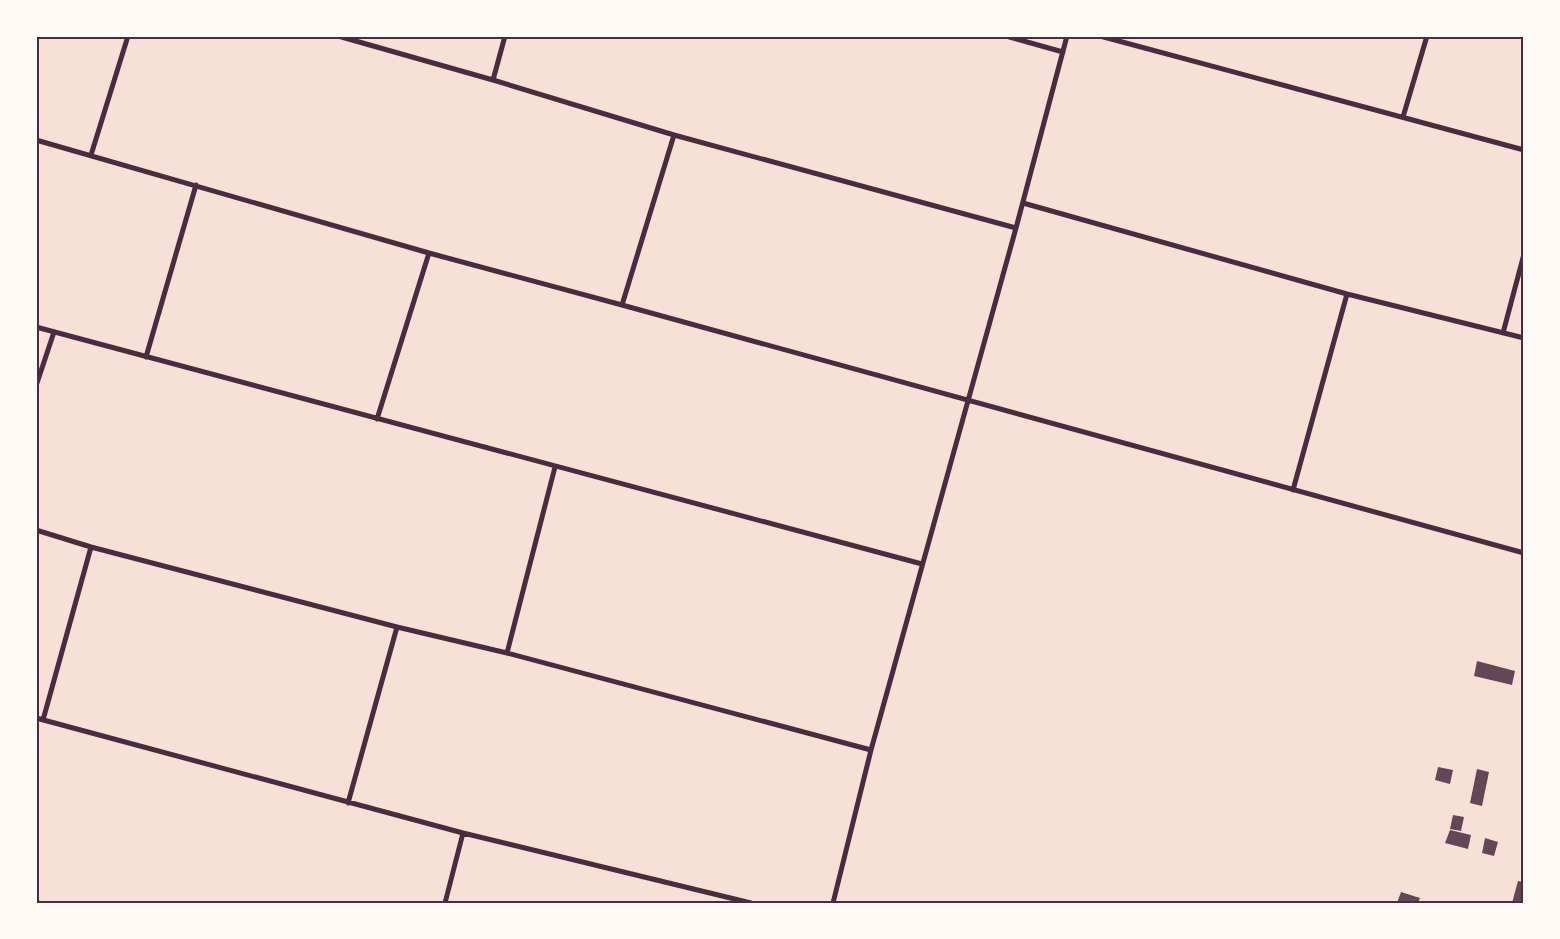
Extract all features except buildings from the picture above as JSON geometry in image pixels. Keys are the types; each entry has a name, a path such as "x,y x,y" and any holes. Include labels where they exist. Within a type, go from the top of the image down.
{"street":[{"path":"91,155 128,36"},
{"path":"338,36 494,80 674,135 1016,228"},
{"path":"494,80 505,36"},
{"path":"1006,36 1064,52"},
{"path":"833,903 871,750 969,400 1067,36"},
{"path":"1100,36 1524,150"},
{"path":"1404,117 1427,36"},
{"path":"622,304 674,135"},
{"path":"36,140 429,253 622,304 1524,553"},
{"path":"146,357 196,185"},
{"path":"1023,203 1347,294 1524,338"},
{"path":"377,419 429,253"},
{"path":"1503,333 1524,254"},
{"path":"1293,490 1347,294"},
{"path":"36,327 922,564"},
{"path":"36,386 54,332"},
{"path":"507,652 555,467"},
{"path":"36,530 90,547 397,627 507,652 871,750"},
{"path":"43,720 90,547"},
{"path":"348,803 397,627"},
{"path":"36,718 463,833 751,903"},
{"path":"445,903 463,833"}]}
